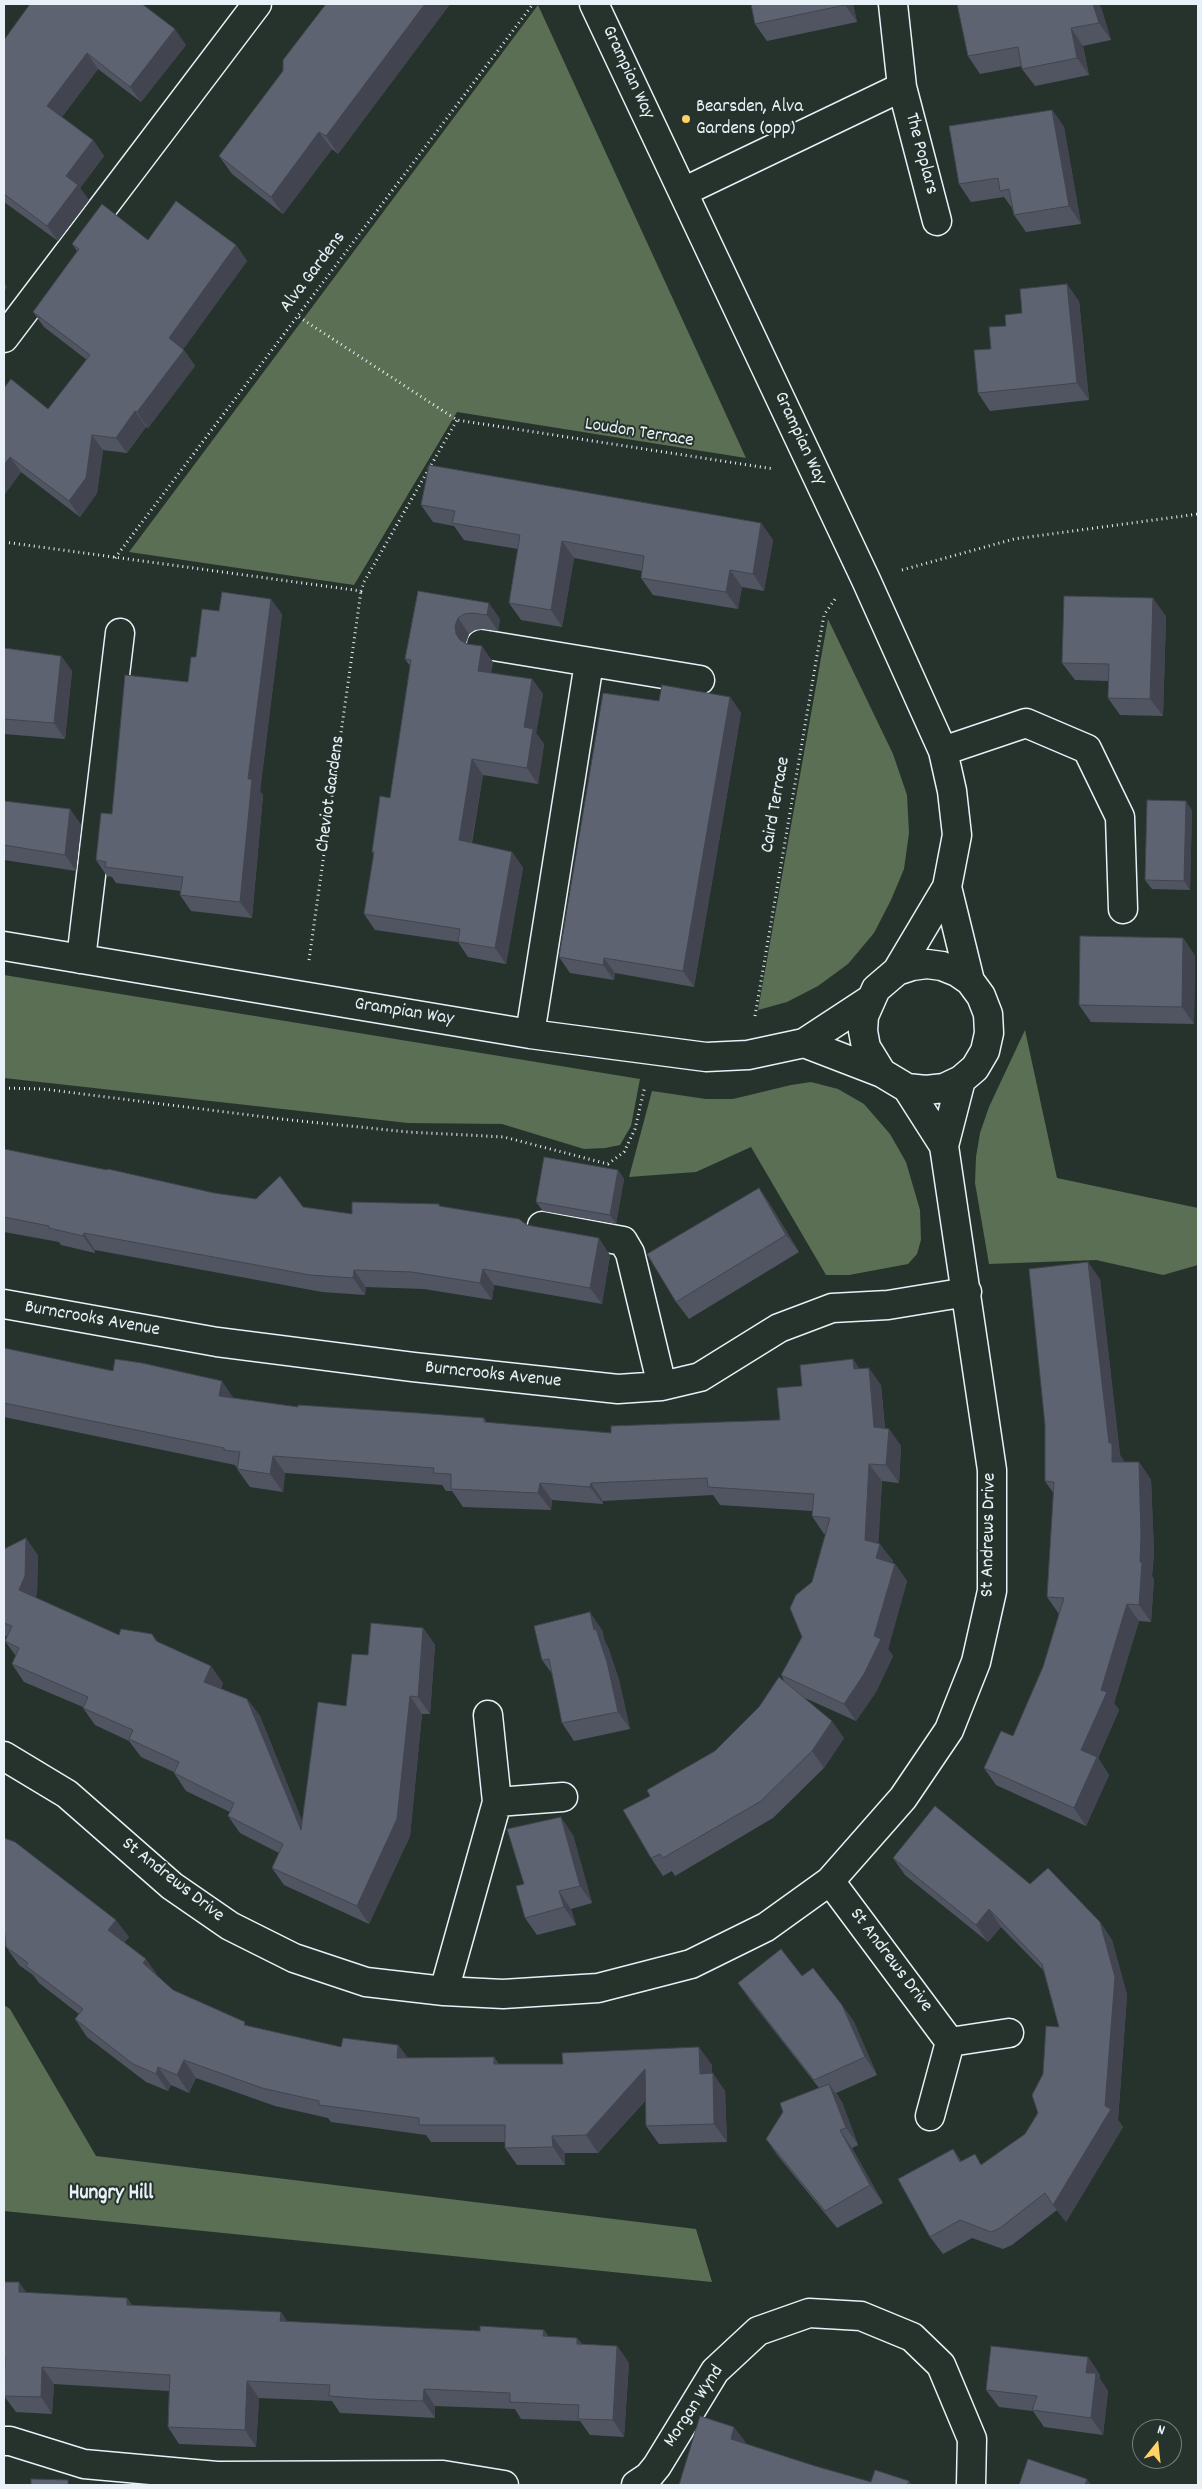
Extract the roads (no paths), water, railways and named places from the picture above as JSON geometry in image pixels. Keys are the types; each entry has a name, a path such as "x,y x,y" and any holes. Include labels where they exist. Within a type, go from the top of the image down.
{"street":[{"path":"4,338 257,4"},
{"name":"Grampian Way","path":"594,4 866,580 943,751 952,791 957,835 948,887 970,981"},
{"name":"The Poplars","path":"893,4 902,87 937,221"},
{"name":"The Poplars","path":"683,192 902,87"},
{"path":"82,959 120,633"},
{"path":"481,644 700,680"},
{"path":"530,1034 589,663"},
{"path":"943,751 1026,723 1087,749 1120,817 1124,908"},
{"name":"Grampian Way","path":"897,971 910,945 948,887"},
{"name":"Grampian Way","path":"4,946 530,1034 706,1057 748,1055 804,1043 868,1001"},
{"name":"Grampian Way","path":"804,1043 882,1074 907,1088 926,1090 944,1088 961,1080 975,1068 984,1051 990,1033 988,1014 981,996 970,981 957,972 935,965 912,966 897,971 876,989 868,1001 862,1031 866,1047 882,1074"},
{"name":"St Andrews Drive","path":"4,1756 67,1794 172,1886 230,1926 294,1958 366,1982 444,1991 503,1994 598,1988 691,1964 766,1927 830,1881 903,1798 948,1730 976,1662 992,1591 992,1470 944,1146 961,1080"},
{"name":"St Andrews Drive","path":"907,1088 944,1146"},
{"path":"542,1226 623,1241 630,1253 662,1386"},
{"name":"Burncrooks Avenue","path":"4,1304 217,1342 413,1367 618,1389 662,1386 700,1377 780,1328 832,1308 888,1305 967,1292"},
{"path":"444,1991 497,1802 488,1715"},
{"path":"497,1802 563,1797"},
{"name":"St Andrews Drive","path":"830,1881 950,2042"},
{"path":"930,2116 950,2042 1009,2033"},
{"name":"Morgan Wynd","path":"636,2485 648,2477 657,2466 714,2371 758,2331 809,2313 861,2316 912,2337 941,2365 972,2439 971,2485"},
{"path":"4,2441 10,2441 84,2464 217,2476 444,2475 504,2485"}],"place":[{"name":"Bearsden, Alva Gardens (opp)","path":"686,119"}],"district":[{"name":"Hungry Hill","path":"111,2195"}]}
